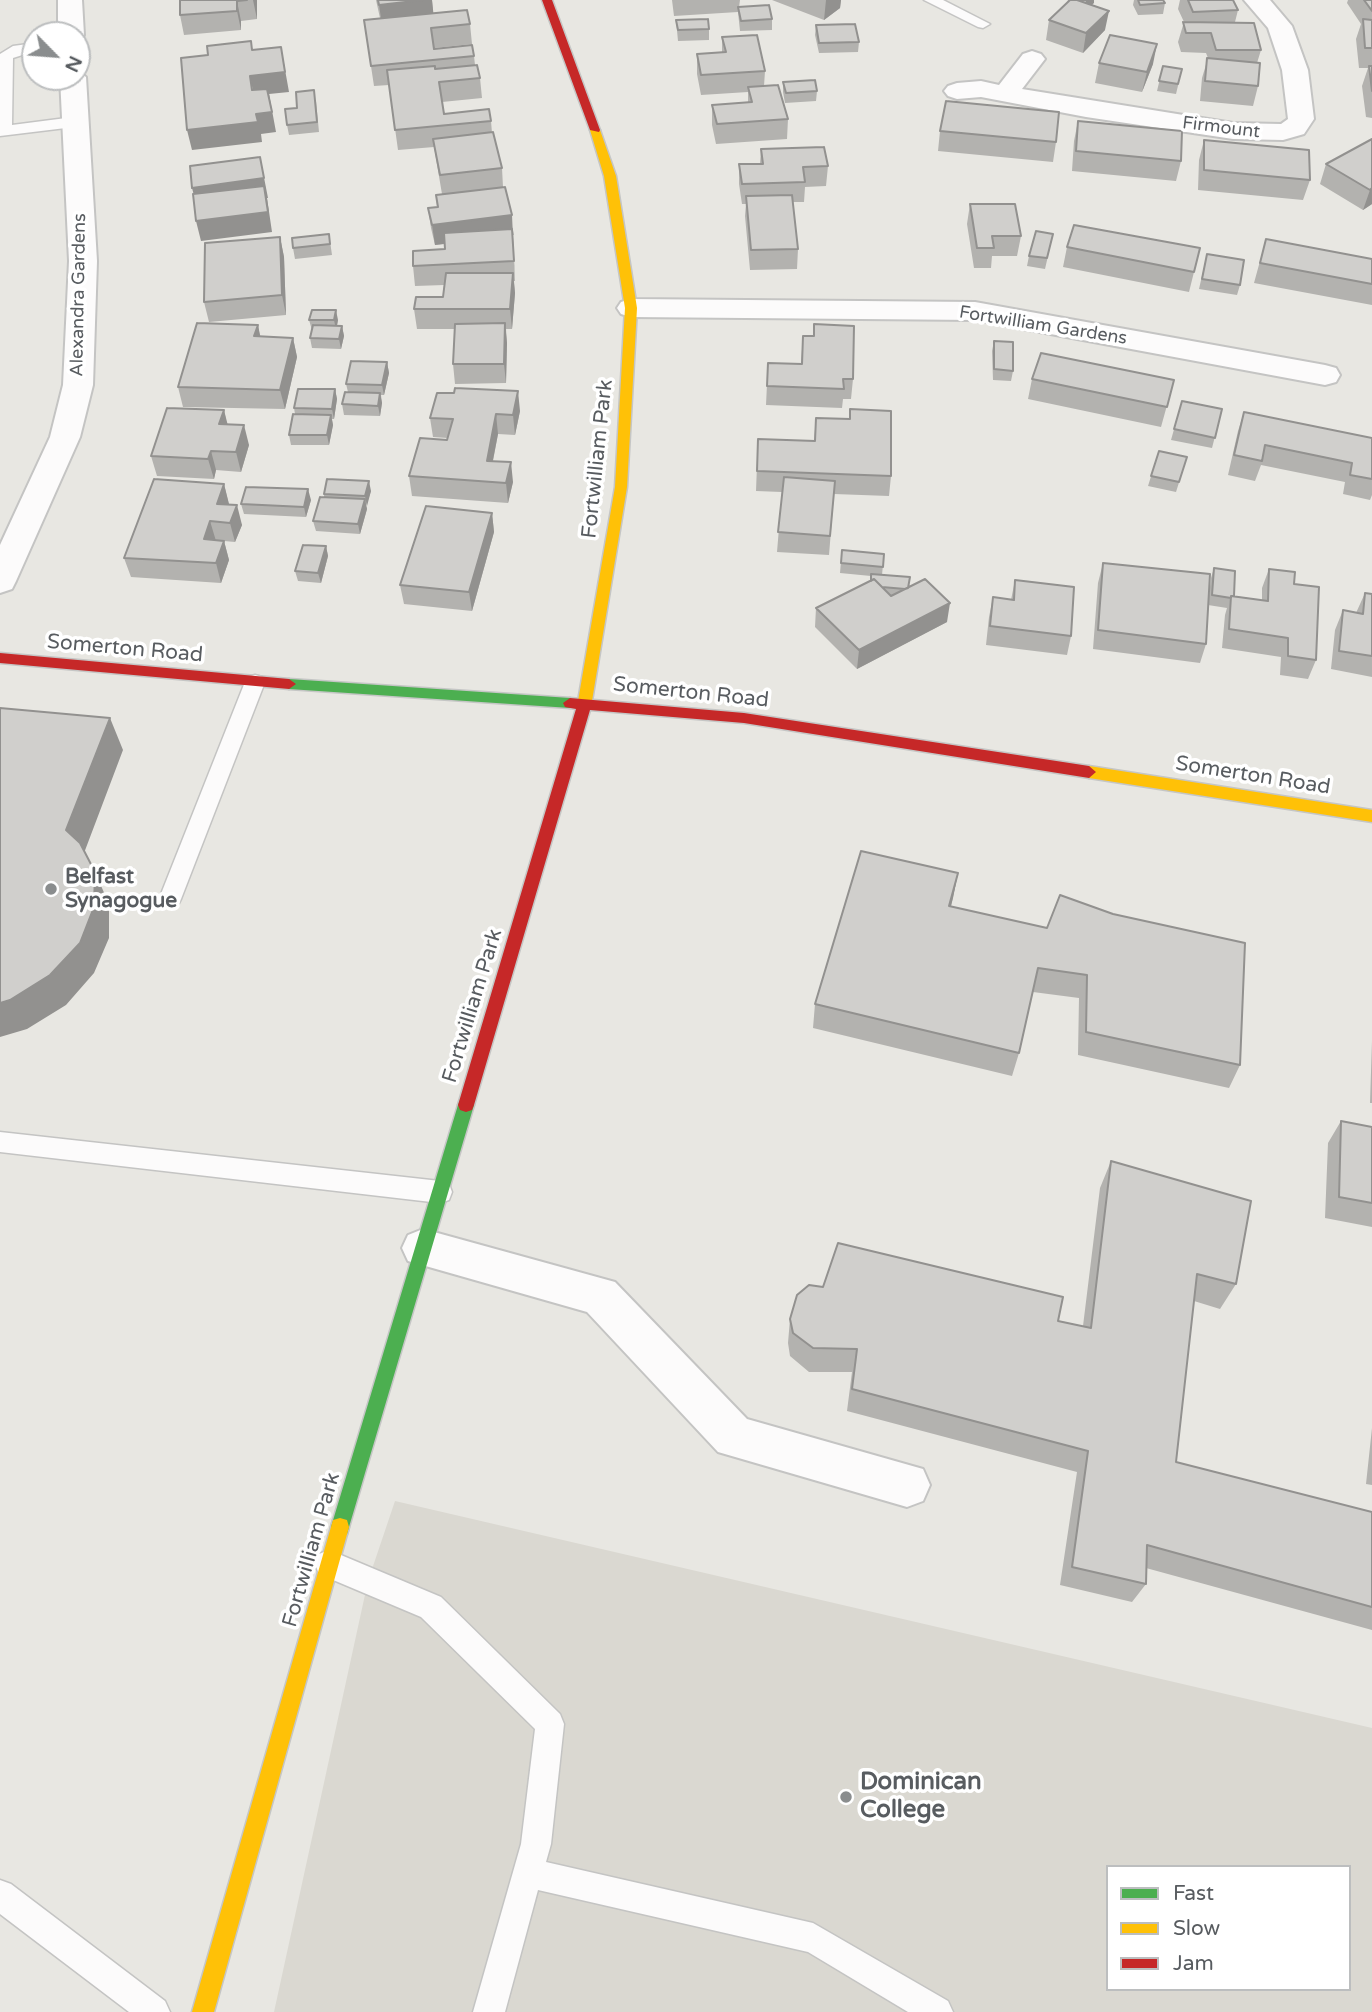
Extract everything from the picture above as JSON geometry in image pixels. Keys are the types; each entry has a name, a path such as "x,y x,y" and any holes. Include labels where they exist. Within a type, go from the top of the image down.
{"street":[{"path":"70,0 71,21"},
{"name":"Fortwilliam Park","path":"203,2012 329,1564 585,704 621,487 631,308 610,176 578,77 547,0"},
{"name":"Firmount","path":"957,91 981,89 1233,131 1283,132 1295,128 1301,119 1296,71 1280,26 1256,0"},
{"path":"1005,94 1032,59"},
{"name":"Alexandra Gardens","path":"0,582 65,437 78,385 83,261 73,91"},
{"name":"Fortwilliam Gardens","path":"631,308 975,312 1325,375"},
{"name":"Somerton Road","path":"0,658 255,682 585,704 744,718 1372,816"},
{"path":"423,1248 600,1296 734,1437 907,1485"}],"lane":[{"path":"931,0 983,24"},
{"path":"21,48 6,56 2,131 74,122"},
{"path":"170,899 255,682"},
{"path":"0,1142 440,1192"},
{"path":"329,1564 430,1607 550,1724 537,1844 489,2012"},
{"path":"528,1873 813,1938 937,2012"},
{"path":"0,1895 154,2012"}],"shaded area":[{"name":"Dominican College","path":"395,1501 1372,1728 1372,2012 274,2012 368,1581"}],"building":[{"path":"180,0 247,0 237,1 237,11 180,15"},
{"path":"378,0 423,0 379,5"},
{"path":"1070,0 1109,11 1086,33 1049,20"},
{"path":"1138,0 1163,0 1165,3 1140,5"},
{"path":"1188,0 1233,0 1238,10 1193,12"},
{"path":"1364,0 1372,0 1372,11"},
{"path":"769,5 772,19 741,21 738,7"},
{"path":"467,10 470,24 431,28 434,49 472,45 474,56 371,66 364,20"},
{"path":"708,19 709,29 678,30 676,20"},
{"path":"1363,19 1372,20 1372,48 1365,48"},
{"path":"1183,22 1254,23 1261,50 1216,50 1211,33 1186,33"},
{"path":"855,24 859,42 819,43 816,25"},
{"path":"757,35 765,71 701,75 697,54 726,52 722,37"},
{"path":"1110,35 1157,44 1147,72 1099,63"},
{"path":"251,41 252,50 281,47 285,72 250,76 252,90 267,89 272,112 256,114 258,122 187,130 181,58 208,55 207,46"},
{"path":"1207,58 1260,63 1258,86 1205,81"},
{"path":"477,65 480,78 439,82 444,114 489,109 491,121 395,130 387,70"},
{"path":"1163,66 1182,69 1178,84 1159,81"},
{"path":"1369,66 1372,66 1372,91"},
{"path":"815,80 817,91 786,93 783,82"},
{"path":"778,85 788,119 717,124 712,105 752,102 748,87"},
{"path":"314,90 317,122 287,125 285,109 297,108 296,92"},
{"path":"946,101 1059,112 1056,142 940,131"},
{"path":"1078,121 1182,131 1181,161 1076,151"},
{"path":"493,132 502,168 440,175 433,139"},
{"path":"1372,139 1370,190 1326,164"},
{"path":"1204,140 1309,150 1310,180 1204,170"},
{"path":"824,147 828,166 803,167 805,182 742,184 739,164 763,164 761,149"},
{"path":"260,157 264,178 192,188 190,166"},
{"path":"264,186 268,212 196,221 193,194"},
{"path":"505,187 512,215 432,225 428,208 438,207 436,195"},
{"path":"792,195 798,249 751,250 746,196"},
{"path":"970,204 1015,204 1021,236 992,236 994,248 977,248"},
{"path":"1074,225 1200,248 1194,272 1067,247"},
{"path":"512,229 514,261 413,266 413,251 445,249 444,233"},
{"path":"1036,231 1053,234 1047,258 1029,256"},
{"path":"329,234 330,244 293,248 292,238"},
{"path":"280,237 282,295 204,302 205,243"},
{"path":"1266,239 1372,259 1372,284 1260,263"},
{"path":"1207,254 1244,260 1240,285 1202,279"},
{"path":"446,273 513,273 510,309 414,309 416,297 443,297"},
{"path":"312,310 336,310 334,320 309,320"},
{"path":"197,323 258,325 254,336 293,338 280,390 178,387"},
{"path":"505,323 504,364 453,364 455,324"},
{"path":"814,324 854,326 853,379 843,379 844,389 767,386 768,363 802,364 803,336 814,336"},
{"path":"313,325 342,326 339,339 310,338"},
{"path":"994,341 1013,342 1013,371 994,369"},
{"path":"1041,353 1174,380 1167,407 1032,379"},
{"path":"351,361 387,362 382,385 346,384"},
{"path":"455,388 518,391 513,415 496,414 487,461 511,462 506,483 409,476 420,438 447,440 453,419 430,418 437,393 454,393"},
{"path":"298,389 335,389 332,409 294,408"},
{"path":"345,392 380,393 378,406 342,404"},
{"path":"1182,401 1222,409 1215,438 1174,429"},
{"path":"167,408 224,410 219,424 244,425 236,452 211,451 208,459 151,456"},
{"path":"850,409 891,411 891,476 757,471 758,439 815,441 816,418 850,419"},
{"path":"1244,412 1372,438 1372,479 1350,475 1352,463 1265,445 1262,461 1234,455"},
{"path":"293,414 331,415 327,435 289,435"},
{"path":"1159,451 1187,457 1179,482 1151,476"},
{"path":"784,477 835,481 830,536 778,532"},
{"path":"154,479 224,484 217,504 237,505 230,523 210,521 204,539 224,541 216,563 124,558"},
{"path":"327,479 369,481 365,496 324,494"},
{"path":"246,487 308,489 304,507 241,504"},
{"path":"320,497 365,499 358,524 313,521"},
{"path":"426,506 492,513 469,592 400,585"},
{"path":"303,545 326,546 318,573 295,571"},
{"path":"842,550 884,554 883,567 841,563"},
{"path":"1103,563 1210,574 1206,644 1098,630"},
{"path":"1214,568 1235,571 1234,596 1231,598 1212,595"},
{"path":"1269,569 1295,572 1294,584 1319,587 1316,660 1288,656 1288,638 1229,629 1231,596 1268,601"},
{"path":"871,574 910,577 908,588 882,587 874,579 871,581"},
{"path":"874,579 891,596 925,579 950,603 859,650 816,608"},
{"path":"1015,580 1074,587 1071,636 990,626 993,597 1014,600"},
{"path":"1365,593 1372,594 1372,656 1339,651 1343,610 1363,614"},
{"name":"Belfast Synagogue","path":"0,708 110,718 66,830 80,843 95,872 94,907 80,943 50,975 10,1000 0,1003"},
{"path":"861,851 958,873 949,906 1047,928 1060,895 1113,914 1245,943 1240,1065 1086,1032 1087,975 1038,968 1019,1053 815,1004"},
{"path":"1341,1121 1372,1127 1372,1203 1339,1197"},
{"path":"1111,1161 1251,1201 1236,1284 1197,1274 1176,1462 1372,1512 1372,1607 1147,1545 1146,1584 1072,1567 1088,1451 852,1389 857,1349 813,1348 793,1333 790,1319 797,1295 809,1285 823,1287 838,1243 1063,1297 1058,1321 1091,1328"}],"traffic: fast":[{"path":"289,684 570,703"},
{"path":"340,1527 466,1105"}],"traffic: slow":[{"path":"584,707 621,487 631,308 610,176 595,130"},
{"path":"1089,772 1372,816"},
{"path":"203,2012 340,1527"}],"traffic: jam":[{"path":"547,0 595,130"},
{"path":"0,658 289,684"},
{"path":"570,703 744,718 1089,772"},
{"path":"466,1105 584,707"}],"place":[{"name":"Belfast Synagogue","path":"51,889"},
{"name":"Dominican College","path":"846,1797"}]}
